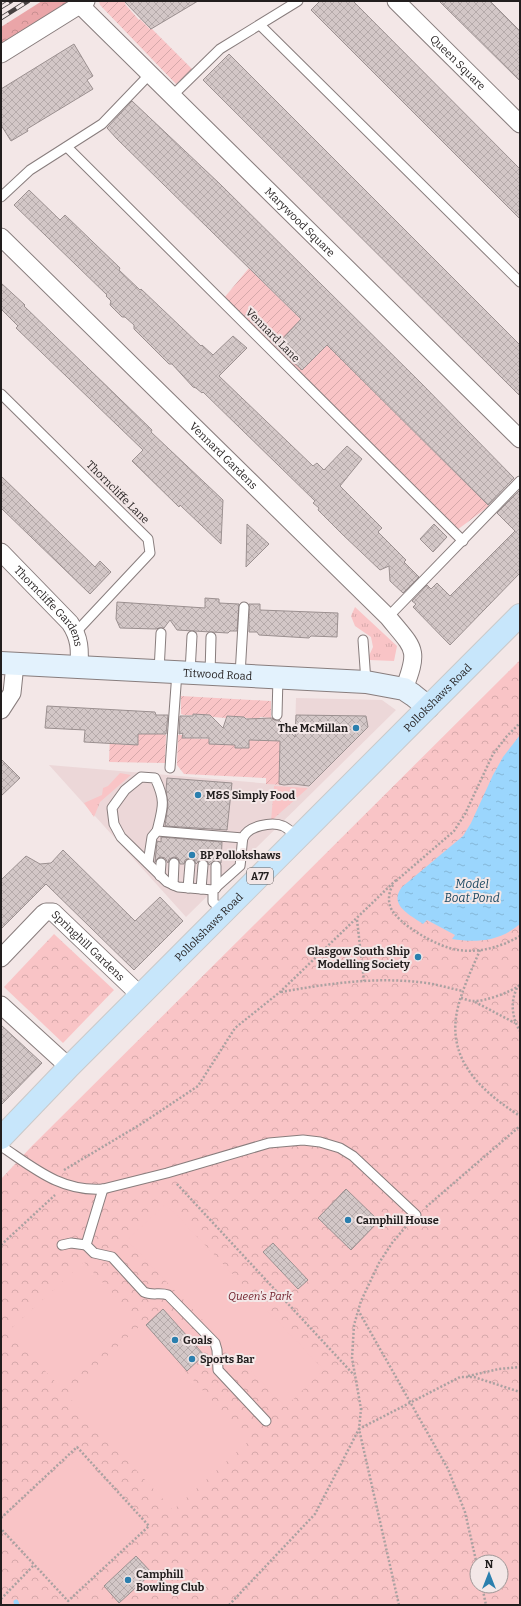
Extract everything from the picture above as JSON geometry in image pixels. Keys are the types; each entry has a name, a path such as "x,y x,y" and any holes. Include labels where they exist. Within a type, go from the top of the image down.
{"main road":[{"name":"Pollokshaws Road","path":"1,1138 69,1067 520,615"}],"street":[{"name":"Queen Square","path":"396,1 520,124"},
{"path":"1,54 83,3"},
{"name":"Marywood Square","path":"83,3 172,96 520,439"},
{"name":"Vennard Gardens","path":"1,237 388,617 409,642 413,651 414,660 404,689"},
{"name":"Thorncliffe Gardens","path":"1,552 59,610 76,632 80,647 79,667"},
{"path":"1,710 12,692 8,663"},
{"name":"Titwood Road","path":"8,663 366,682 404,689 413,694 428,707"},
{"name":"Springhill Gardens","path":"1,958 43,914 46,912 53,912 141,996"},
{"path":"1,1005 69,1067"}],"lane":[{"path":"172,96 220,49 298,1"},
{"path":"260,25 520,282"},
{"path":"1,197 30,170 102,124 150,74"},
{"name":"Vennard Lane","path":"67,146 463,541"},
{"name":"Thorncliffe Lane","path":"1,394 148,539 150,554 76,632"},
{"path":"388,617 520,481"},
{"path":"240,675 244,607"},
{"path":"161,634 184,672"},
{"path":"170,768 184,672 192,636"},
{"path":"184,672 211,637"},
{"path":"363,640 366,682"},
{"path":"277,715 278,677"},
{"path":"162,842 160,832 163,798 155,778 141,777 125,790 112,808 114,824 121,837 160,876 178,887 214,889 240,866 243,838 246,834 260,825 272,824 283,826 298,838"},
{"path":"160,832 176,838 217,840 243,838"},
{"path":"148,863 152,837 160,832"},
{"path":"160,876 161,863"},
{"path":"173,885 174,863"},
{"path":"188,888 190,864"},
{"path":"201,889 203,865"},
{"path":"216,866 213,902 224,912"},
{"path":"1,1146 50,1179 82,1189 103,1189 167,1173 269,1143 303,1140 320,1142 340,1148 353,1156 416,1215"},
{"path":"86,1245 103,1189"},
{"path":"62,1245 71,1242 86,1245 94,1253 112,1257 144,1292 151,1295 161,1293 168,1296 215,1343 217,1350 218,1370 266,1421"}],"path":[{"path":"50,1179 140,1124 198,1086 235,1028 280,992 357,920 396,880 454,831 465,814 493,754 507,736 520,724"},
{"path":"396,880 390,891 390,906 403,923 446,947 458,950 480,950 494,948 520,936"},
{"path":"357,920 364,981"},
{"path":"480,950 462,991 456,1020 458,1047 463,1062 483,1089 504,1106 520,1116"},
{"path":"280,992 331,983 364,981 418,982 462,991"},
{"path":"474,1001 492,997 519,986"},
{"path":"519,986 513,998 512,1004 515,1023 520,1031"},
{"path":"461,998 474,1001 515,1023"},
{"path":"398,1605 359,1429 361,1409 352,1358 353,1334 358,1310 369,1282 379,1263 400,1233 416,1215 520,1126"},
{"path":"167,1173 354,1375"},
{"path":"1,1245 55,1195"},
{"path":"358,1310 448,1468 464,1512 474,1554"},
{"path":"229,1605 315,1514 359,1429 460,1378 499,1369 520,1367"},
{"path":"460,1378 474,1377 520,1392"},
{"path":"1,1518 77,1447 149,1526 68,1602 1,1529"},
{"path":"1,1599 34,1565"},
{"path":"484,1594 486,1605"}],"shaded area":[{"path":"296,698 382,700 396,710 186,917 49,765 284,785 294,763"}],"green space":[{"path":"42,1 70,1 1,45 1,27"},
{"path":"99,1 126,1 125,4 139,20 140,19 150,29 152,29 192,69 176,84 100,5"},
{"path":"249,268 489,506 457,530 224,298"},
{"path":"355,607 397,646 394,661 369,660 368,658 373,647 371,637 355,626 351,616"},
{"name":"Queen's Park","path":"520,660 520,1605 1,1605 1,1179 31,1147"},
{"path":"181,696 271,701 271,718 260,717 259,719 255,719 227,716 226,718 213,717 210,715 184,715 181,714"},
{"path":"110,732 117,744 138,745 138,734 166,735 165,763 109,762"},
{"path":"178,735 183,735 183,738 235,740 235,748 249,748 249,740 280,741 280,754 285,763 284,785 266,784 266,778 184,774 177,765"},
{"path":"120,773 131,775 100,802 94,817 84,803 102,795 103,788 108,786"},
{"path":"274,786 308,788 271,821"},
{"path":"54,934 114,990 63,1043 4,987"},
{"path":"166,1204 324,1370 285,1407 127,1240"},
{"path":"84,1262 137,1320 62,1389 8,1331"},
{"path":"142,1324 249,1441 173,1510 66,1394"},
{"path":"77,1450 146,1525 68,1598 1,1527 1,1520"}],"water":[{"name":"Model Boat Pond","path":"520,735 520,924 504,934 488,939 470,941 452,939 455,935 427,920 423,924 402,909 399,904 398,893 402,887 463,836 471,823 503,757"}],"building":[{"path":"124,1 198,1 151,29"},
{"path":"320,1 353,1 520,169 520,219 311,10"},
{"path":"439,1 490,1 520,31 520,81"},
{"path":"74,44 93,76 87,80 93,89 27,129 28,131 11,141 1,125 1,89"},
{"path":"229,54 520,345 520,396 203,80"},
{"path":"132,101 220,184 421,383 514,478 488,505 327,345 302,370 276,346 301,319 107,128"},
{"path":"29,190 60,220 65,215 120,268 119,270 140,290 141,289 201,346 202,345 213,355 233,336 247,348 219,376 313,466 317,463 324,470 347,446 362,459 340,486 382,528 378,532 406,560 404,562 419,577 403,593 390,581 389,566 380,570 342,534 318,510 319,508 313,503 315,501 203,392 202,393 193,387 172,364 169,364 134,329 134,325 125,317 122,317 110,305 111,301 106,296 107,295 14,205"},
{"path":"1,283 152,430 151,432 223,500 221,544 180,505 179,507 132,461 143,450 16,328 18,326 1,309"},
{"path":"1,476 95,567 100,561 111,572 90,594 1,508"},
{"path":"520,490 520,573 450,645 413,607 416,604 412,601 427,585 431,589 437,583 450,596 515,531 497,513"},
{"path":"247,524 269,544 246,567"},
{"path":"434,524 447,537 433,552 420,539"},
{"path":"205,598 219,599 219,603 239,604 237,631 230,631 228,633 177,630 170,620 164,628 120,628 116,619 117,602 205,608"},
{"path":"249,604 260,604 260,610 338,613 337,637 311,636 309,638 259,635 257,632 249,632"},
{"path":"47,706 155,712 156,715 168,715 166,734 138,734 138,745 84,742 85,730 45,728"},
{"path":"193,714 210,715 223,728 227,716 244,717 246,719 272,718 274,720 279,720 295,737 296,715 366,716 368,727 309,786 293,784 284,785 279,784 280,741 249,740 249,748 235,748 235,745 209,744 209,738 182,738 183,733 179,734 180,716 193,716"},
{"path":"1,759 20,778 1,796"},
{"name":"M&S Simply Food","path":"167,778 232,783 227,830 165,826 168,805 166,790"},
{"path":"161,837 222,842 221,863 216,860 209,865 207,860 203,859 196,864 194,859 190,858 185,860 184,864 180,864 178,858 174,857 169,859 168,863 165,858 161,857 155,862 157,841 161,842"},
{"path":"63,850 135,921 160,897 183,921 134,970 46,884 1,929 1,880 26,856 40,864 51,863"},
{"path":"1,1025 42,1063 1,1105"},
{"name":"Camphill House","path":"346,1189 379,1221 351,1250 318,1218"},
{"path":"273,1243 308,1280 298,1289 263,1252"},
{"name":"Goals","path":"163,1309 204,1355 187,1371 146,1325"},
{"name":"Camphill Bowling Club","path":"136,1556 152,1573 119,1603 104,1586"}],"railway":[{"path":"1,7 11,1"},
{"path":"1,18 28,1"}],"place":[{"name":"The McMillan","path":"356,728"},
{"name":"M&S Simply Food","path":"198,795"},
{"name":"BP Pollokshaws","path":"192,855"},
{"name":"Glasgow South Ship Modelling Society","path":"418,957"},
{"name":"Camphill House","path":"348,1220"},
{"name":"Goals","path":"175,1340"},
{"name":"Sports Bar","path":"192,1359"},
{"name":"Camphill Bowling Club","path":"128,1580"}]}
